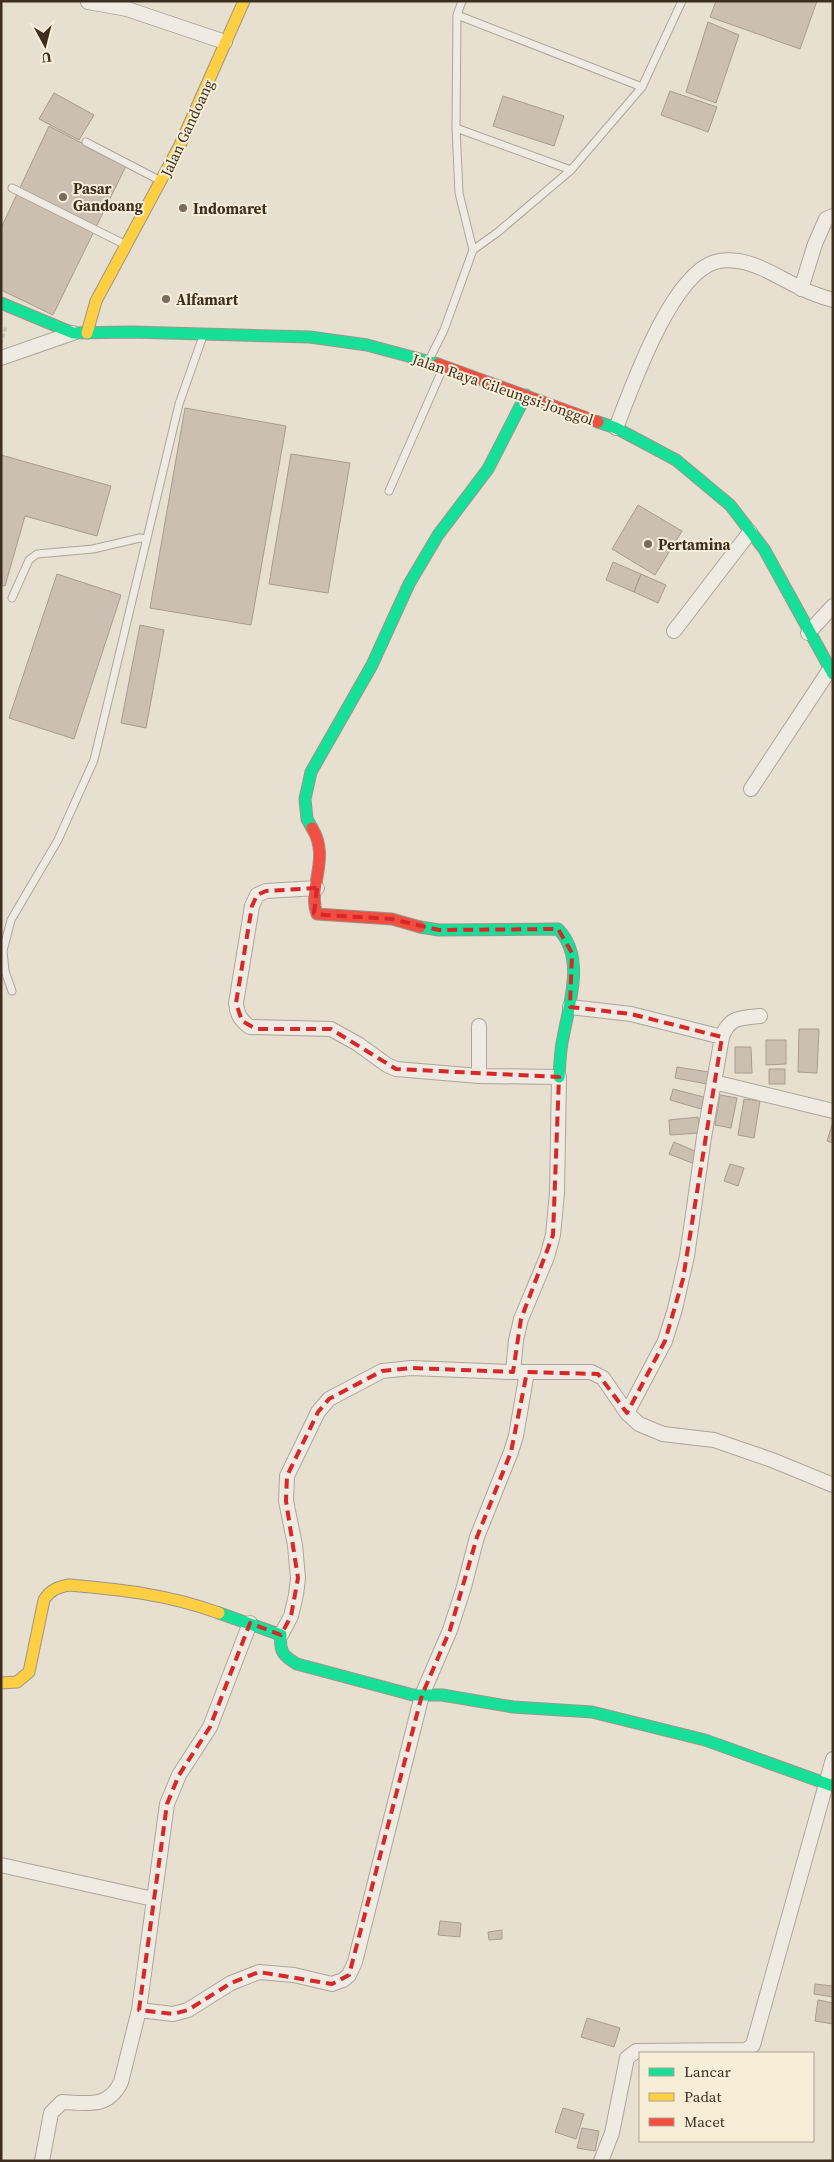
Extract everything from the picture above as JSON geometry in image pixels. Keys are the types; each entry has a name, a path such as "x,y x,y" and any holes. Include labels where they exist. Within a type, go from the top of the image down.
{"street":[{"name":"Jalan Gandoang","path":"87,333 96,302 125,244 162,181 244,1"},
{"path":"88,2 127,9 225,42"},
{"path":"801,289 815,244 826,219 833,216"},
{"path":"616,428 646,350 674,300 702,268 715,262 740,261 774,274 801,289 833,300"},
{"name":"Jalan Raya Cileungsi-Jonggol","path":"1,303 73,333 310,337 367,345 444,366 616,428 676,460 730,505 764,549 808,633 831,672"},
{"path":"1,358 73,333"},
{"path":"512,1372 516,1340 522,1319 547,1257 553,1235 557,1193 562,1040 570,1007 573,969 572,953 566,937 558,929 439,930 392,919 318,914 315,910 320,866 318,836 307,819 305,799 311,772 372,665 409,584 438,536 488,470 526,395"},
{"path":"674,631 750,532"},
{"path":"808,633 833,606"},
{"path":"751,789 831,672"},
{"path":"316,888 266,891 257,895 252,906 237,993 237,1013 250,1028 331,1029 358,1044 386,1065 396,1069 479,1076 560,1077"},
{"path":"570,1007 631,1014 722,1037"},
{"path":"627,1413 665,1340 675,1310 687,1256 704,1137 722,1037 726,1027 732,1021 742,1017 760,1016"},
{"path":"479,1026 479,1076"},
{"path":"714,1082 833,1111"},
{"path":"829,1785 705,1740 592,1712 513,1707 442,1695 388,1689 297,1664 285,1658 280,1644 281,1635 291,1616 298,1578 295,1545 286,1501 287,1476 318,1412 329,1399 382,1372 411,1368 512,1372 577,1371 598,1374 613,1390 627,1413 639,1424 663,1434 714,1440 772,1460 833,1485"},
{"path":"139,2010 173,2014 188,2010 231,1984 259,1972 294,1975 332,1984 349,1975 354,1962 422,1694 450,1630 477,1537 514,1444 527,1372"},
{"path":"1,1683 14,1683 24,1679 29,1672 44,1600 48,1592 57,1587 69,1585 148,1593 191,1603 281,1635"},
{"path":"42,2161 51,2112 62,2102 97,2103 108,2099 117,2090 121,2082 139,2010 167,1804 179,1775 210,1727 250,1623"},
{"path":"600,2161 612,2133 627,2058 636,2051 746,2050 753,2045 829,1785 833,1759"},
{"path":"1,1865 153,1898"}],"lane":[{"path":"428,361 444,330 472,250 459,193 456,128 457,15 462,1"},
{"path":"472,250 498,232 571,170 642,87 682,1"},
{"path":"457,15 642,87"},
{"path":"456,128 571,170"},
{"path":"86,142 162,181"},
{"path":"12,188 125,244"},
{"path":"12,991 5,971 3,951 11,920 58,840 94,760 179,404 204,334"},
{"path":"389,491 444,366"},
{"path":"12,598 29,560 37,554 93,549 140,538 147,539"}],"highlighted area":[{"path":"317,888 314,913 325,915 392,919 439,930 558,929 572,953 570,1007 631,1014 722,1037 683,1279 665,1341 627,1413 598,1374 527,1372 511,1452 477,1537 450,1630 422,1695 349,1975 332,1984 259,1972 231,1983 188,2010 173,2014 139,2010 167,1804 179,1775 210,1727 250,1623 281,1635 291,1616 298,1578 286,1501 287,1476 318,1412 329,1399 382,1371 411,1368 513,1372 521,1319 553,1235 559,1077 396,1069 331,1029 256,1029 242,1021 236,1003 252,906 257,895 266,891"}],"building":[{"path":"716,1 817,1 800,49 710,17"},
{"path":"708,22 739,35 716,103 686,92"},
{"path":"670,91 717,107 708,132 661,115"},
{"path":"54,93 94,115 79,140 39,119"},
{"path":"503,96 564,116 554,146 493,126"},
{"name":"Pasar Gandoang","path":"49,126 126,166 53,315 1,290 1,228"},
{"path":"185,408 286,426 251,625 150,608"},
{"path":"291,454 350,463 328,593 269,584"},
{"path":"1,455 111,486 97,536 25,516 5,586 1,585"},
{"path":"638,505 682,531 655,575 612,549"},
{"path":"613,562 641,574 634,592 606,580"},
{"path":"57,574 121,595 74,739 9,718"},
{"path":"641,574 666,585 658,603 634,592"},
{"path":"140,625 164,630 146,728 121,723"},
{"path":"799,1029 819,1029 817,1073 798,1072"},
{"path":"766,1040 786,1040 786,1064 766,1065"},
{"path":"735,1047 751,1047 752,1073 735,1073"},
{"path":"677,1067 709,1072 707,1084 675,1078"},
{"path":"769,1069 785,1069 785,1084 769,1084"},
{"path":"673,1089 704,1097 701,1109 670,1100"},
{"path":"720,1095 737,1098 731,1128 715,1125"},
{"path":"744,1099 760,1101 754,1138 738,1135"},
{"path":"698,1117 699,1133 670,1135 669,1120"},
{"path":"833,1125 833,1143 827,1141"},
{"path":"674,1142 697,1152 692,1163 669,1154"},
{"path":"730,1164 744,1168 738,1186 724,1181"},
{"path":"440,1921 461,1923 460,1937 438,1935"},
{"path":"502,1930 502,1939 489,1940 488,1932"},
{"path":"815,1984 833,1986 833,1997 814,1994"},
{"path":"818,2000 833,2003 833,2024 815,2021"},
{"path":"587,2018 620,2028 614,2047 581,2037"},
{"path":"563,2108 584,2114 576,2139 555,2132"},
{"path":"582,2128 599,2131 595,2151 577,2148"}],"traffic: fast":[{"path":"1,303 73,333 131,332 310,337 367,345 438,364"},
{"path":"312,828 307,819 305,799 311,772 372,665 409,584 438,535 488,469 526,395"},
{"path":"598,422 616,428 676,460 730,505 764,549 833,674"},
{"path":"420,927 439,930 558,929 566,940 571,953 573,967 571,996 561,1047 559,1077"},
{"path":"219,1613 281,1635 281,1649 288,1658 297,1664 413,1695 442,1695 513,1707 592,1712 705,1740 833,1786"}],"traffic: slow":[{"path":"87,333 96,301 180,145 244,1"},
{"path":"1,1683 17,1682 29,1672 44,1600 52,1591 61,1587 69,1585 145,1594 181,1601 219,1613"}],"traffic: jam":[{"path":"438,364 598,422"},
{"path":"312,828 319,850 315,894 317,914 392,919 420,927"}],"place":[{"name":"Pasar Gandoang","path":"63,197"},
{"name":"Indomaret","path":"183,208"},
{"name":"Alfamart","path":"166,299"},
{"name":"Pertamina","path":"648,544"}]}
